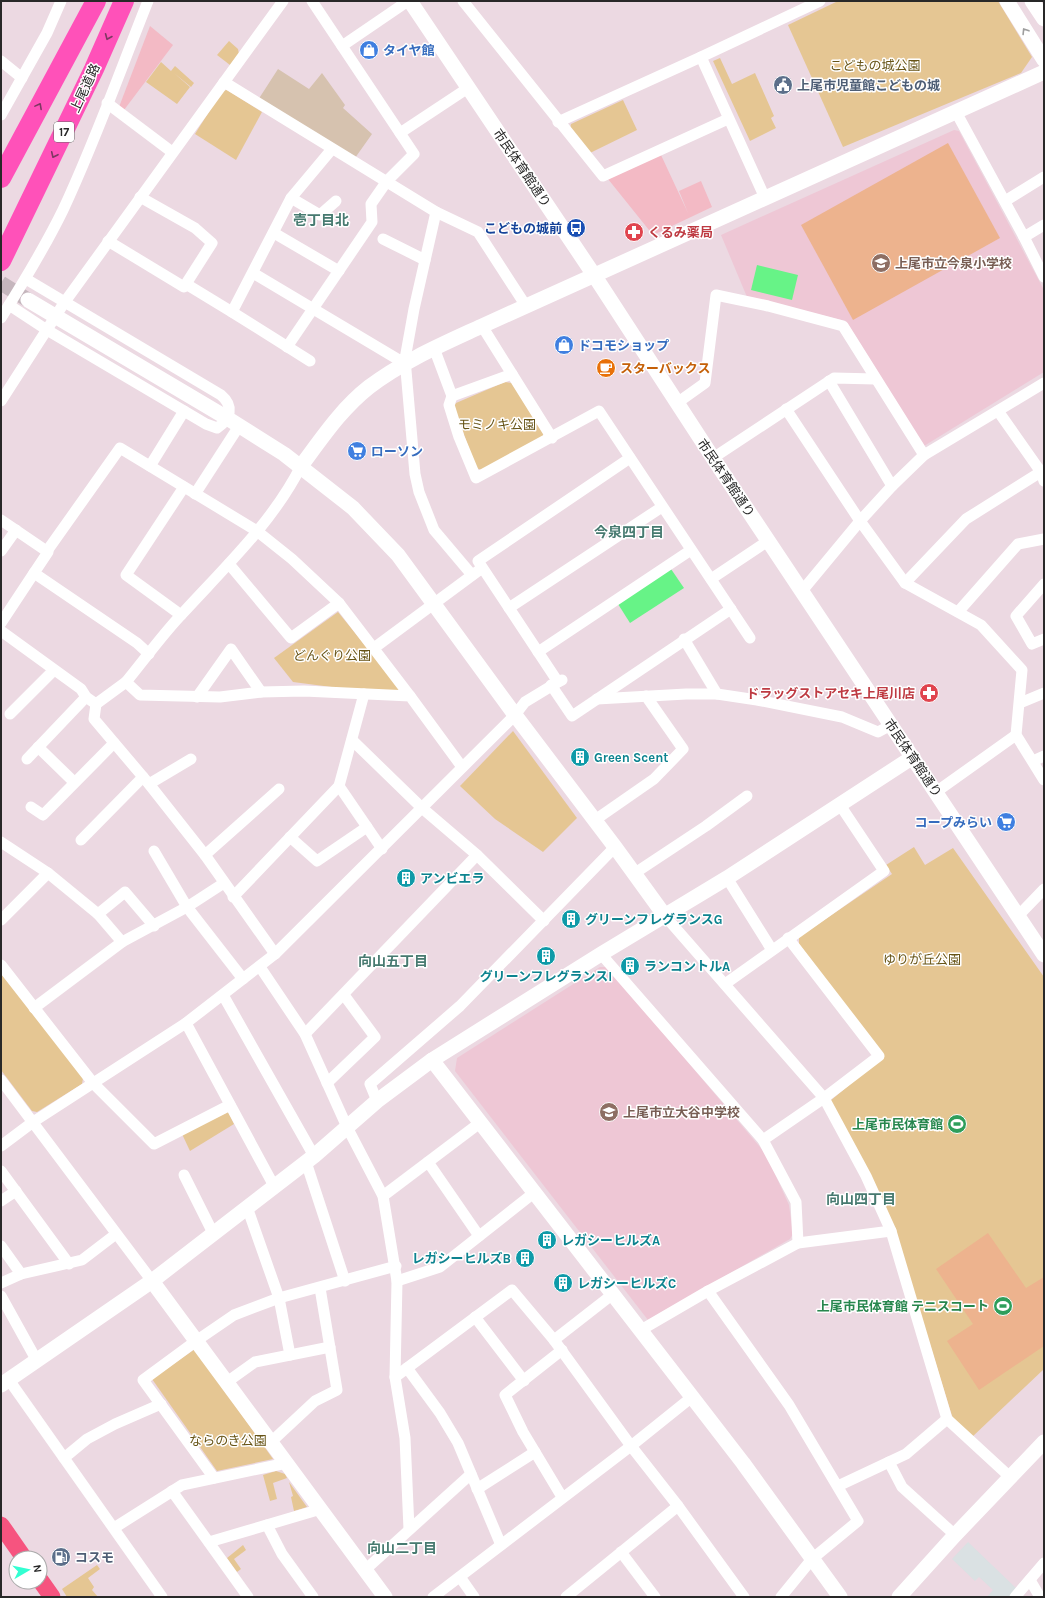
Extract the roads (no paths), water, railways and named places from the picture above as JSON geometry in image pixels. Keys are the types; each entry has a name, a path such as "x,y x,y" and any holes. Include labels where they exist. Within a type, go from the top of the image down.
{"highway":[{"path":"1,178 96,1"},
{"name":"上尾道路","path":"1,261 91,76 124,1"}],"main road":[{"path":"1,1525 18,1550"}],"street":[{"path":"1,115 47,33 61,1"},
{"path":"1,318 26,279 63,210 148,1"},
{"path":"1,401 64,303 172,152 283,1"},
{"path":"287,347 372,222 371,204 388,181 414,154 312,1"},
{"path":"342,46 409,1"},
{"name":"市民体育館通り","path":"409,1 594,276 768,541 1044,954"},
{"path":"463,1 558,122 603,176 728,119"},
{"path":"558,122 820,1"},
{"path":"1007,1 1044,60"},
{"path":"1032,1 1044,19"},
{"path":"701,57 765,198"},
{"path":"1,61 22,78"},
{"path":"276,954 205,855 94,719 96,704 126,682 181,615 229,564 257,531 293,482 301,466 336,419 368,388 405,361 1044,72"},
{"path":"224,82 332,149 388,181 436,212 478,232 526,306"},
{"path":"400,133 468,88"},
{"path":"107,103 172,152"},
{"path":"956,112 1044,276"},
{"path":"232,312 292,198 332,149"},
{"path":"1005,201 1044,177"},
{"path":"108,241 184,287 212,243 195,228 140,197"},
{"path":"292,198 320,216 336,201"},
{"path":"436,212 424,260 405,361 416,474 419,492 434,530 472,575"},
{"path":"1024,237 1044,225"},
{"path":"274,233 339,271"},
{"path":"383,239 424,260"},
{"path":"253,273 399,360 405,361"},
{"path":"26,279 228,400 233,422 195,494"},
{"path":"186,284 310,361"},
{"path":"677,403 705,384 716,295 768,306 843,326 924,455"},
{"path":"28,300 233,422 301,466 353,508 398,554 515,715 635,873 665,916 824,1098 866,1176 891,1231 947,1419 1010,1477"},
{"path":"9,305 47,330 206,424 217,428 233,422"},
{"path":"482,326 552,438"},
{"path":"434,348 452,396 449,404 459,437 476,478 599,412 750,638"},
{"path":"452,396 512,374"},
{"path":"713,458 834,378 875,379"},
{"path":"829,381 892,486"},
{"path":"802,591 860,521 892,486 924,455 1044,383"},
{"path":"786,409 860,521 905,583 981,625 1022,670 1016,735 1044,780"},
{"path":"150,466 184,411"},
{"path":"905,583 966,519 1043,475 998,411"},
{"path":"1,623 48,552 47,551 120,448 257,531 292,559 339,603 462,767"},
{"path":"630,458 478,560 557,682 572,716 684,639 731,609"},
{"path":"181,615 126,574 184,487"},
{"path":"509,608 662,507"},
{"path":"1,520 47,551"},
{"path":"1,551 16,530"},
{"path":"958,612 1018,544 1044,539"},
{"path":"711,579 768,541"},
{"path":"538,652 691,550"},
{"path":"229,564 291,638 339,603"},
{"path":"374,648 483,568"},
{"path":"34,573 137,643 149,654"},
{"path":"1044,584 1016,616 1032,644 1044,639"},
{"path":"1,631 81,689 86,696 96,704"},
{"path":"684,639 717,694"},
{"path":"197,697 231,649 261,692"},
{"path":"10,714 54,670"},
{"path":"126,682 140,695 220,697 261,692 304,691 410,696"},
{"path":"1,1146 33,1122 186,1023 276,954 515,715 525,702 557,682"},
{"path":"1020,703 1044,693"},
{"path":"234,897 338,786 364,694"},
{"path":"597,700 686,694 717,694 842,717 878,732 891,725"},
{"path":"27,759 86,696"},
{"path":"595,820 654,779 684,749 646,696"},
{"path":"936,792 1016,735"},
{"path":"352,740 422,808 477,856 544,921"},
{"path":"31,807 43,815 74,782 114,744"},
{"path":"38,747 74,782"},
{"path":"1033,761 1044,756"},
{"path":"162,1597 64,1458 5,1383 152,1281 247,1206 310,1159 377,1101 432,1060 601,954 727,878 840,806 913,757"},
{"path":"81,840 146,781 192,758"},
{"path":"338,786 382,849"},
{"path":"205,855 279,789"},
{"path":"635,873 712,822 747,796"},
{"path":"725,984 884,871 840,806"},
{"path":"290,837 317,861 367,827"},
{"path":"1,842 48,873 98,914 122,942"},
{"path":"377,1101 370,1084 460,1006 615,847"},
{"path":"154,851 188,907 243,979"},
{"path":"306,1034 477,856"},
{"path":"1,920 48,873"},
{"path":"727,878 772,950"},
{"path":"34,1008 122,942 188,907 224,883"},
{"path":"1018,916 1044,889"},
{"path":"98,914 125,892 154,926"},
{"path":"763,1140 824,1098 879,1056 788,938"},
{"path":"601,954 763,1140 796,1202 798,1243"},
{"path":"1,965 93,1083 154,1144 230,1105"},
{"path":"260,966 306,1034 347,1127 383,1196 398,1281 395,1377 405,1438 409,1529"},
{"path":"223,995 310,1159 345,1281"},
{"path":"327,1083 375,1037 344,995"},
{"path":"186,1023 274,1186"},
{"path":"432,1060 743,1463 840,1597"},
{"path":"1,1080 196,1340 385,1597"},
{"path":"383,1196 481,1122"},
{"path":"428,1162 479,1236"},
{"path":"1,1171 69,1264"},
{"path":"184,1176 213,1233"},
{"path":"1,1201 16,1191"},
{"path":"398,1281 440,1267 535,1192"},
{"path":"247,1206 280,1298 290,1355"},
{"path":"641,1330 708,1291 798,1243 891,1231"},
{"path":"1,1283 21,1274 82,1260 116,1234"},
{"path":"1,1246 21,1274"},
{"path":"214,1478 143,1380 196,1340 234,1315 280,1298 396,1266"},
{"path":"271,1442 316,1401 337,1390 320,1288"},
{"path":"395,1377 512,1290 562,1350 631,1446 678,1506 744,1597"},
{"path":"708,1291 789,1405 858,1522 812,1559 781,1597"},
{"path":"554,1340 613,1294"},
{"path":"1,1296 37,1361"},
{"path":"475,1317 524,1381"},
{"path":"227,1382 255,1362 330,1347"},
{"path":"562,1350 505,1395 523,1432 562,1498"},
{"path":"407,1368 440,1413 458,1443 500,1545"},
{"path":"433,1597 631,1446 692,1397"},
{"path":"64,1458 87,1439 115,1424 161,1404"},
{"path":"838,1486 906,1454 947,1419"},
{"path":"898,1597 1044,1442"},
{"path":"477,1489 535,1452"},
{"path":"889,1462 902,1487 955,1535"},
{"path":"114,1528 182,1485 287,1463"},
{"path":"365,1570 471,1474"},
{"path":"172,1491 248,1597"},
{"path":"567,1597 678,1506"},
{"path":"209,1542 320,1509"},
{"path":"267,1525 282,1554 313,1597"},
{"path":"621,1552 655,1597"},
{"path":"1015,1597 1044,1563"},
{"path":"460,1577 474,1597"},
{"path":"1030,1580 1040,1597"}],"tunnel":[{"path":"1,283 28,300"}],"place":[{"name":"タイヤ館","path":"369,50"},
{"name":"上尾市児童館こどもの城","path":"783,85"},
{"name":"こどもの城前","path":"576,228"},
{"name":"くるみ薬局","path":"634,232"},
{"name":"上尾市立今泉小学校","path":"881,263"},
{"name":"ドコモショップ","path":"564,345"},
{"name":"スターバックス","path":"606,368"},
{"name":"ローソン","path":"357,451"},
{"name":"ドラッグストアセキ上尾川店","path":"929,693"},
{"name":"Green Scent","path":"580,757"},
{"name":"コープみらい","path":"1006,822"},
{"name":"アンビエラ","path":"406,878"},
{"name":"グリーンフレグランスG","path":"571,919"},
{"name":"グリーンフレグランスI","path":"546,956"},
{"name":"ランコントルA","path":"630,966"},
{"name":"上尾市立大谷中学校","path":"609,1112"},
{"name":"上尾市民体育館","path":"957,1124"},
{"name":"レガシーヒルズA","path":"547,1240"},
{"name":"レガシーヒルズB","path":"525,1258"},
{"name":"レガシーヒルズC","path":"563,1283"},
{"name":"上尾市民体育館 テニスコート","path":"1003,1306"},
{"name":"コスモ","path":"61,1557"}],"district":[{"name":"壱丁目北","path":"321,220"},
{"name":"今泉四丁目","path":"629,532"},
{"name":"向山五丁目","path":"393,961"},
{"name":"向山四丁目","path":"861,1199"},
{"name":"向山二丁目","path":"402,1548"}],"park label":[{"name":"こどもの城公園","path":"875,65"},
{"name":"モミノキ公園","path":"497,424"},
{"name":"どんぐり公園","path":"332,655"},
{"name":"ゆりが丘公園","path":"922,959"},
{"name":"ならのき公園","path":"228,1440"}]}
